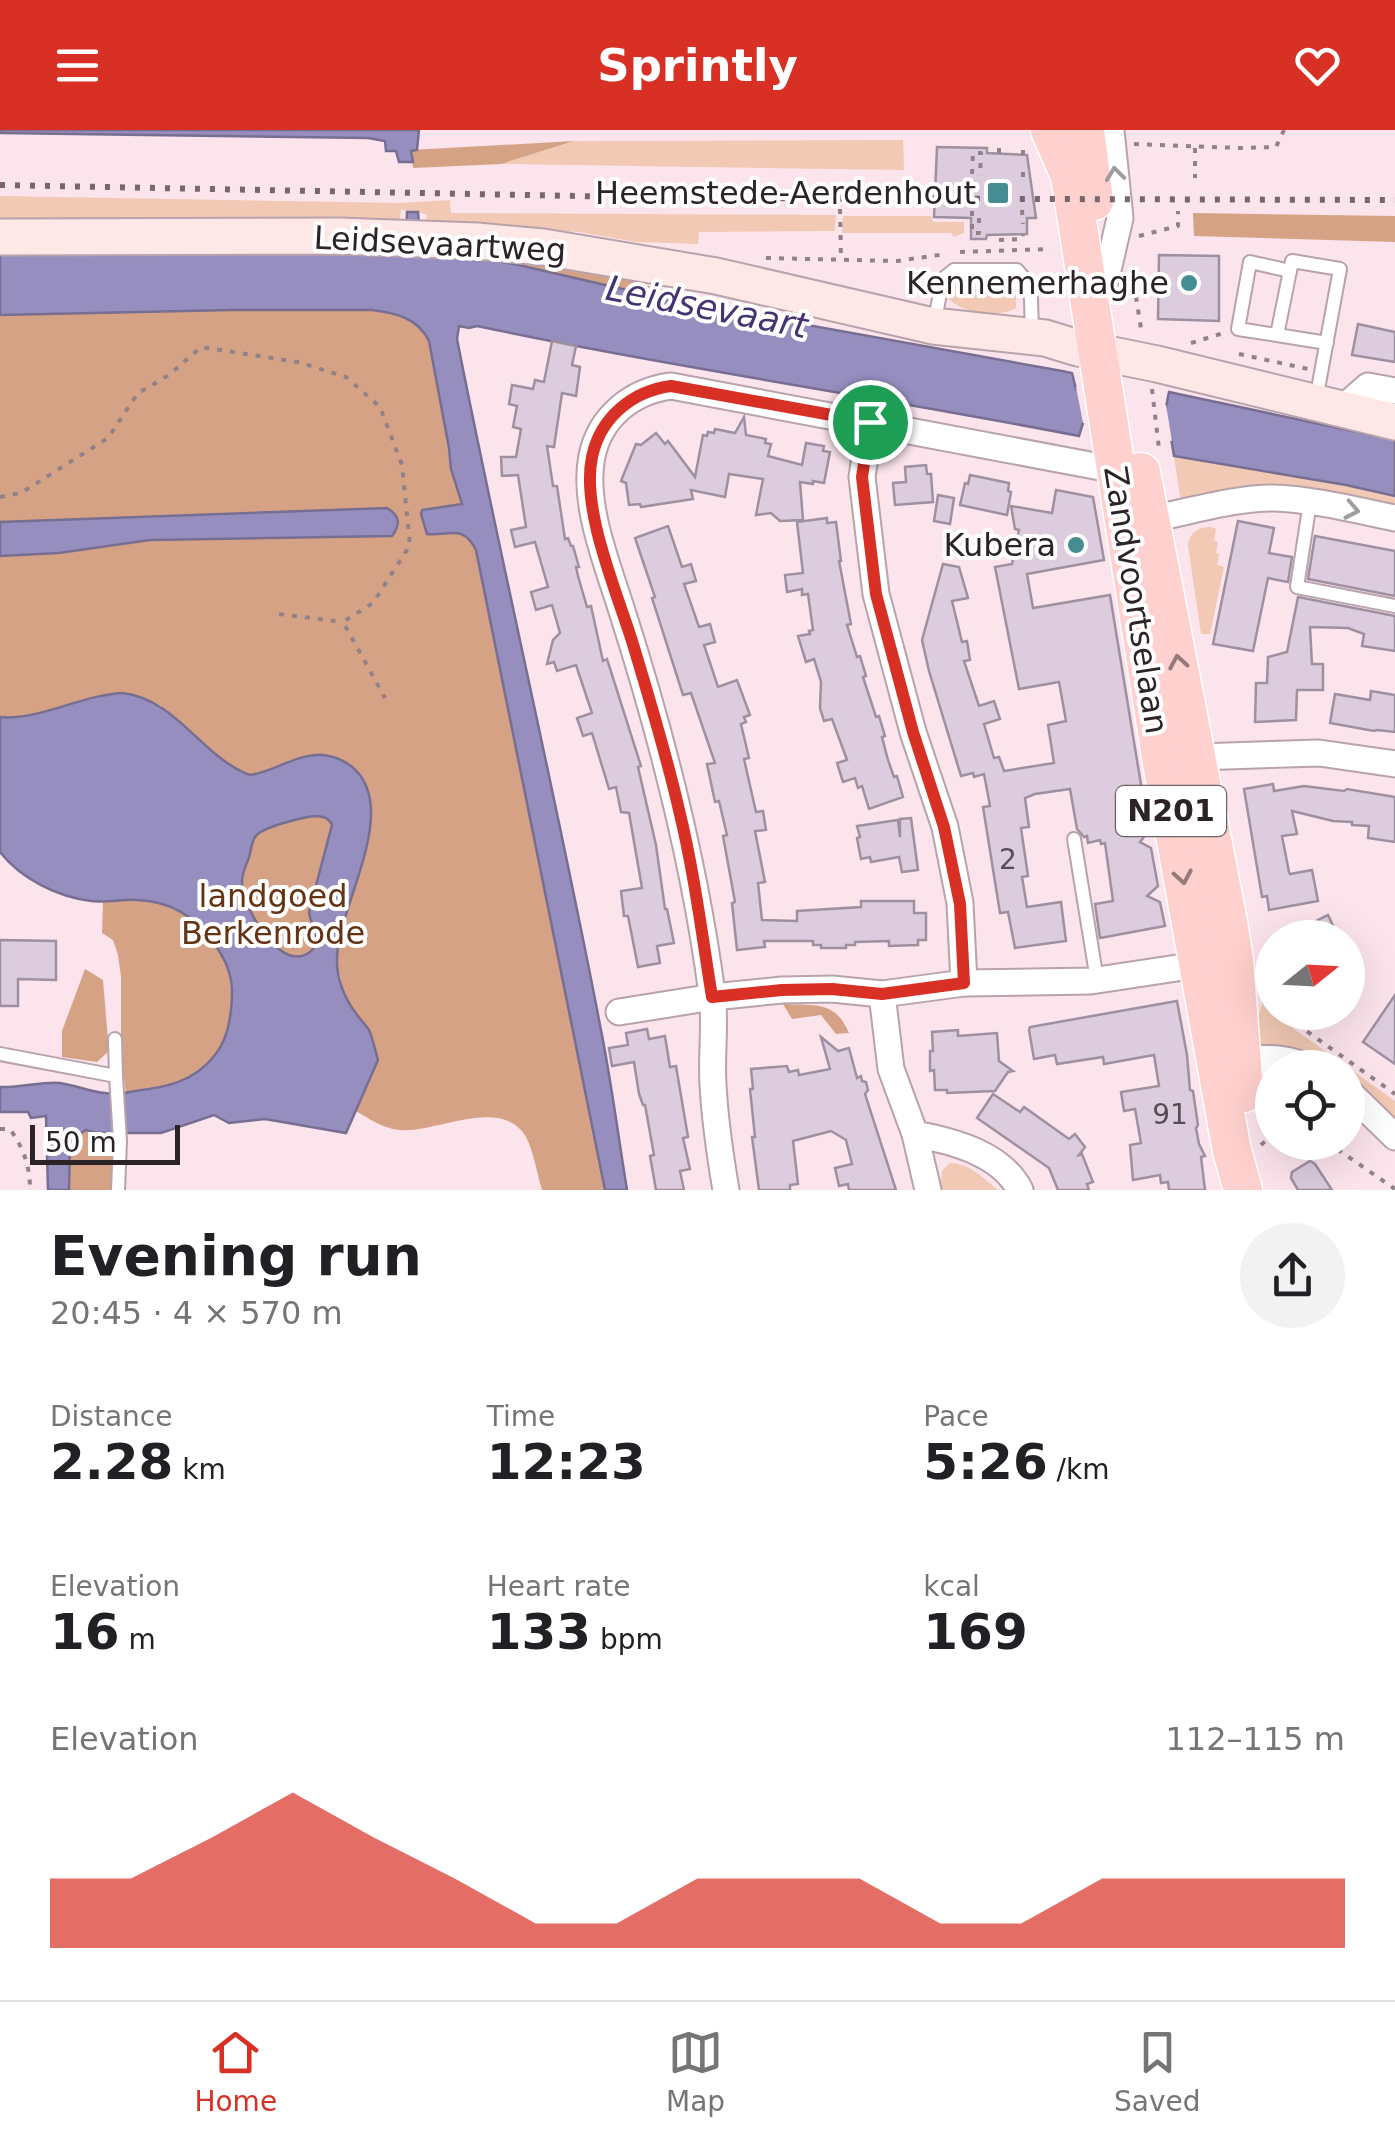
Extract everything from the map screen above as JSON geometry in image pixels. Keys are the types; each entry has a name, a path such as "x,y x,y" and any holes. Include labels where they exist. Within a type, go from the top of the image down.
{"main road":[{"name":"Zandvoortselaan","path":"1103,138 1088,161 1121,287 1118,347"},
{"name":"Zandvoortselaan","path":"1032,144 1070,176 1160,517 1163,576 1186,712 1198,757 1216,963"},
{"name":"Zandvoortselaan","path":"1130,415 1116,470 1162,762 1216,963 1239,1074 1246,1190"}],"street":[{"name":"Leidsevaartweg","path":"0,237 410,238 516,244 716,276 933,326 1118,347 1395,422"},
{"path":"726,1190 713,1085 712,997 680,812 600,539 590,484 600,430 631,399 652,388 671,386 1116,470"},
{"path":"1329,406 1368,386 1395,391"},
{"path":"870,422 862,477 876,594 913,732 944,827 960,904 964,983"},
{"path":"1160,517 1273,498 1395,518"},
{"path":"1198,757 1319,753 1395,764"},
{"path":"619,1012 712,997 816,989 882,994 964,983 1097,980 1216,963"},
{"path":"882,994 891,1069 915,1134 928,1190"},
{"path":"1365,1108 1395,1138"},
{"path":"915,1134 946,1140 986,1156 1020,1190"}],"lane":[{"path":"1277,335 1292,261 1340,269 1327,343 1329,406"},
{"path":"1290,270 1250,262 1238,329 1327,343"},
{"path":"933,326 943,280 954,270 1017,270 1028,283 1032,336"},
{"path":"1310,502 1297,586 1395,606"},
{"path":"1074,839 1097,980"},
{"path":"115,1039 118,1190"},
{"path":"0,1054 116,1081"}],"path":[{"path":"1103,138 1122,144 1276,146 1284,130"},
{"path":"999,144 999,153"},
{"path":"1194,146 1195,178"},
{"path":"972,174 973,153 980,153 980,176"},
{"path":"1023,165 1023,177"},
{"path":"840,209 841,261"},
{"path":"972,211 972,234 978,234 979,210"},
{"path":"1022,210 1022,224"},
{"path":"1148,234 1178,226 1178,211"},
{"path":"1000,250 999,238 1022,239 1023,234"},
{"path":"750,258 898,261 968,251 1056,249"},
{"path":"1118,347 1121,287"},
{"path":"1191,343 1238,329"},
{"path":"0,498 20,493 108,438 138,393 169,375 201,348 298,362 346,376 380,407 402,465 410,545 373,604 343,622 279,614"},
{"path":"343,622 385,698"},
{"path":"1305,1030 1395,1094"},
{"path":"0,1130 10,1129 23,1148 30,1190"},
{"path":"1353,1160 1395,1189"}],"shaded area":[{"path":"903,140 904,170 501,164 574,141"},
{"path":"0,196 400,203 450,200 451,213 836,215 835,231 699,232 698,244 637,242 579,232 426,221 427,215 401,210 400,220 0,218"},
{"path":"843,216 931,216 933,222 964,222 964,233 953,237 952,233 842,233"},
{"path":"958,282 1011,290 1016,296 1016,308 991,314 963,308 949,299 950,287"},
{"path":"1174,456 1395,495 1395,508 1181,503"},
{"path":"1216,529 1217,565 1224,567 1210,634 1201,634 1188,545 1195,531"},
{"path":"1257,1030 1295,1030 1323,1050 1259,1050"},
{"path":"1365,1080 1395,1101 1395,1119 1365,1094"},
{"path":"950,1163 970,1168 998,1190 940,1190 942,1171"}],"green space":[{"path":"574,141 501,164 413,168 411,150"},
{"path":"1193,213 1395,216 1395,242 1194,236"},
{"path":"442,251 628,268 639,284 686,294 675,301"},
{"path":"381,311 412,322 429,341 451,469 462,505 423,510 422,519 427,534 461,534 476,550 605,1190 542,1190 526,1137 515,1125 501,1119 485,1117 399,1130 356,1111 378,1060 369,1031 344,992 336,960 369,830 357,771 329,757 316,757 250,775 227,764 160,705 106,694 26,717 0,717 0,556 59,553 150,540 399,527 399,519 387,508 0,522 0,315"},
{"name":"landgoed Berkenrode","path":"313,816 327,818 332,825 309,912 316,944 307,954 296,956 285,953 264,933 248,906 242,879 259,833"},
{"path":"137,900 178,908 202,926 227,967 231,1016 212,1059 194,1076 169,1086 126,1093 121,1058 121,977 113,940 102,933 103,902"},
{"path":"85,969 103,980 109,1051 97,1062 62,1057 62,1031"},
{"path":"783,1004 830,1010 849,1033 836,1034 821,1015 792,1019"},
{"path":"87,1130 114,1134 119,1190 69,1190 70,1139"}],"water":[{"path":"0,130 419,130 417,150 411,151 413,162 399,162 396,151 386,151 385,141 368,138"},
{"name":"Leidsevaart","path":"407,212 418,212 421,248 514,264 675,301 1072,373 1076,389 1166,407 1169,392 1395,440 1395,496 1174,456 1171,438 1084,420 1079,436 477,326 459,326 457,339 608,1066 627,1190 605,1190 476,550 461,534 427,534 421,514 422,510 462,504 451,469 429,341 424,333 405,318 372,310 0,315 0,254 406,246"},
{"path":"387,508 398,521 392,536 150,540 59,553 0,556 0,522"},
{"path":"122,693 158,706 233,767 250,775 304,757 323,755 351,766 366,784 371,807 369,833 339,940 337,962 345,995 369,1030 378,1060 346,1133 265,1119 229,1123 214,1115 161,1133 86,1130 70,1140 69,1190 48,1190 46,1116 31,1118 28,1112 0,1112 0,1087 60,1083 116,1094 179,1082 215,1055 229,1024 232,990 224,959 189,917 149,901 97,901 66,895 29,878 0,852 0,717 29,715","holes":["316,816 327,818 332,825 309,912 316,942 309,953 296,956 285,953 264,933 248,906 242,882 259,833"]}],"pier":[{"path":"1076,387 1166,405 1172,441 1083,423"}],"building":[{"path":"937,147 987,148 987,153 1027,155 1036,218 1027,218 1027,234 971,239 971,218 934,217"},
{"name":"Kennemerhaghe","path":"1159,255 1219,256 1219,321 1158,319"},
{"path":"1358,324 1395,332 1395,362 1352,355"},
{"path":"552,341 576,346 572,365 580,367 576,396 562,393 554,447 547,446 553,486 557,486 565,539 573,546 603,661 607,659 641,766 638,767 674,943 657,946 660,963 638,967 621,891 642,888 629,813 621,812 616,787 609,789 592,733 583,736 577,718 592,713 576,665 557,671 554,662 547,664 553,640 560,633 552,605 536,610 531,592 548,587 535,542 515,547 511,530 526,527 518,475 502,476 501,457 516,457 521,429 513,427 517,406 509,404 512,385 533,389 535,380 544,382"},
{"path":"744,417 746,435 766,439 765,443 771,444 768,456 802,465 806,443 824,446 823,451 830,452 824,483 800,482 803,520 780,521 771,513 756,515 763,479 729,474 725,497 691,490 693,499 641,507 629,505 626,483 621,481 636,444 641,445 656,433 665,444 668,441 695,477 703,435 714,433 715,429 735,433"},
{"path":"926,465 927,474 931,474 933,502 895,505 893,483 906,482 905,467"},
{"path":"970,475 1009,483 1007,515 960,505"},
{"path":"1056,490 1093,497 1104,560 1027,574 1033,608 1110,595 1144,803 1145,812 1138,821 1151,828 1140,842 1151,848 1158,886 1147,896 1160,902 1165,926 1100,938 1095,904 1113,901 1105,843 1088,843 1087,836 1077,829 1070,789 1035,794 1025,798 1029,827 1021,828 1028,876 1022,877 1027,907 1061,902 1066,941 1015,948 1008,912 1000,913 983,807 990,806 984,774 961,776 922,640 943,564 959,567 968,598 952,601 962,642 967,641 970,660 964,661 979,706 994,701 1000,719 984,724 994,758 999,757 1004,771 1054,763 1048,725 1066,721 1059,682 1019,689 995,567 1012,564 1019,530 1015,529 1011,506 1052,513"},
{"path":"938,495 954,498 950,524 934,521"},
{"path":"827,518 827,523 836,522 851,624 847,625 903,797 869,809 862,786 858,788 855,778 843,782 837,763 847,760 832,719 824,721 821,682 814,659 806,662 798,636 813,630 808,594 802,595 802,589 787,592 785,575 803,573 797,522"},
{"path":"1238,521 1274,528 1269,553 1292,557 1288,582 1268,578 1253,651 1213,644"},
{"path":"668,526 682,567 691,564 696,581 684,584 699,627 710,624 715,642 704,645 718,687 737,680 750,715 741,724 756,812 763,811 766,830 755,831 765,882 758,883 762,920 797,921 797,911 861,907 861,901 914,901 914,913 926,913 926,940 918,940 918,945 855,942 846,948 821,948 813,945 813,941 764,941 765,947 737,950 732,903 735,902 723,836 727,835 707,764 715,763 691,693 683,695 635,538"},
{"path":"1315,536 1395,551 1395,596 1308,579"},
{"path":"1298,597 1395,616 1395,651 1362,646 1364,634 1348,628 1310,627 1312,664 1323,664 1323,690 1297,690 1296,720 1255,722 1256,683 1267,683 1268,657 1287,652"},
{"path":"1371,691 1395,695 1395,732 1330,723 1335,694 1370,700"},
{"path":"1273,784 1274,791 1304,786 1395,797 1395,842 1368,838 1369,826 1292,811 1297,834 1282,836 1289,872 1312,870 1318,901 1269,910 1267,896 1262,897 1244,789"},
{"path":"911,818 918,870 902,872 899,857 871,862 870,857 861,859 857,826 898,820 900,837 900,819"},
{"path":"0,940 56,941 56,980 18,979 18,1006 0,1006"},
{"path":"1395,995 1395,1064 1363,1042"},
{"path":"1177,1001 1196,1128 1205,1156 1201,1157 1205,1190 1169,1190 1168,1182 1161,1183 1160,1175 1133,1180 1130,1145 1141,1143 1135,1109 1124,1111 1121,1092 1159,1086 1154,1055 1104,1064 1103,1057 1057,1064 1055,1055 1034,1059 1029,1030"},
{"path":"647,1029 649,1039 665,1036 670,1067 676,1066 688,1137 683,1138 690,1169 680,1171 684,1190 656,1190 650,1156 654,1155 634,1062 612,1066 609,1048 628,1045 626,1033"},
{"path":"958,1030 958,1036 997,1033 999,1061 1013,1071 1008,1072 995,1091 935,1090 934,1070 930,1071 932,1032"},
{"path":"821,1037 838,1051 849,1048 857,1078 861,1076 866,1082 865,1094 896,1190 849,1190 848,1184 839,1186 835,1168 852,1164 846,1140 831,1131 793,1141 798,1184 790,1185 790,1190 759,1190 752,1137 751,1069 787,1066 789,1072 798,1070 799,1075 830,1069"},
{"path":"993,1094 1020,1112 1024,1107 1069,1139 1075,1134 1085,1147 1079,1155 1082,1154 1093,1182 1087,1184 1089,1190 1058,1190 1049,1168 977,1118"},
{"path":"1310,1161 1332,1190 1298,1190 1292,1172"}],"railway":[{"path":"0,185 683,198 1395,200"}],"place":[{"name":"Heemstede-Aerdenhout","path":"998,193"},
{"name":"Kennemerhaghe","path":"1189,283"},
{"name":"Kubera","path":"1076,545"}],"route":[{"path":"652,388 685,388 870,422 862,477 876,594 913,732 944,827 960,904 964,983 882,994 832,989 712,997 680,812 600,539 590,484 592,458 600,430 631,399 652,388"}]}
